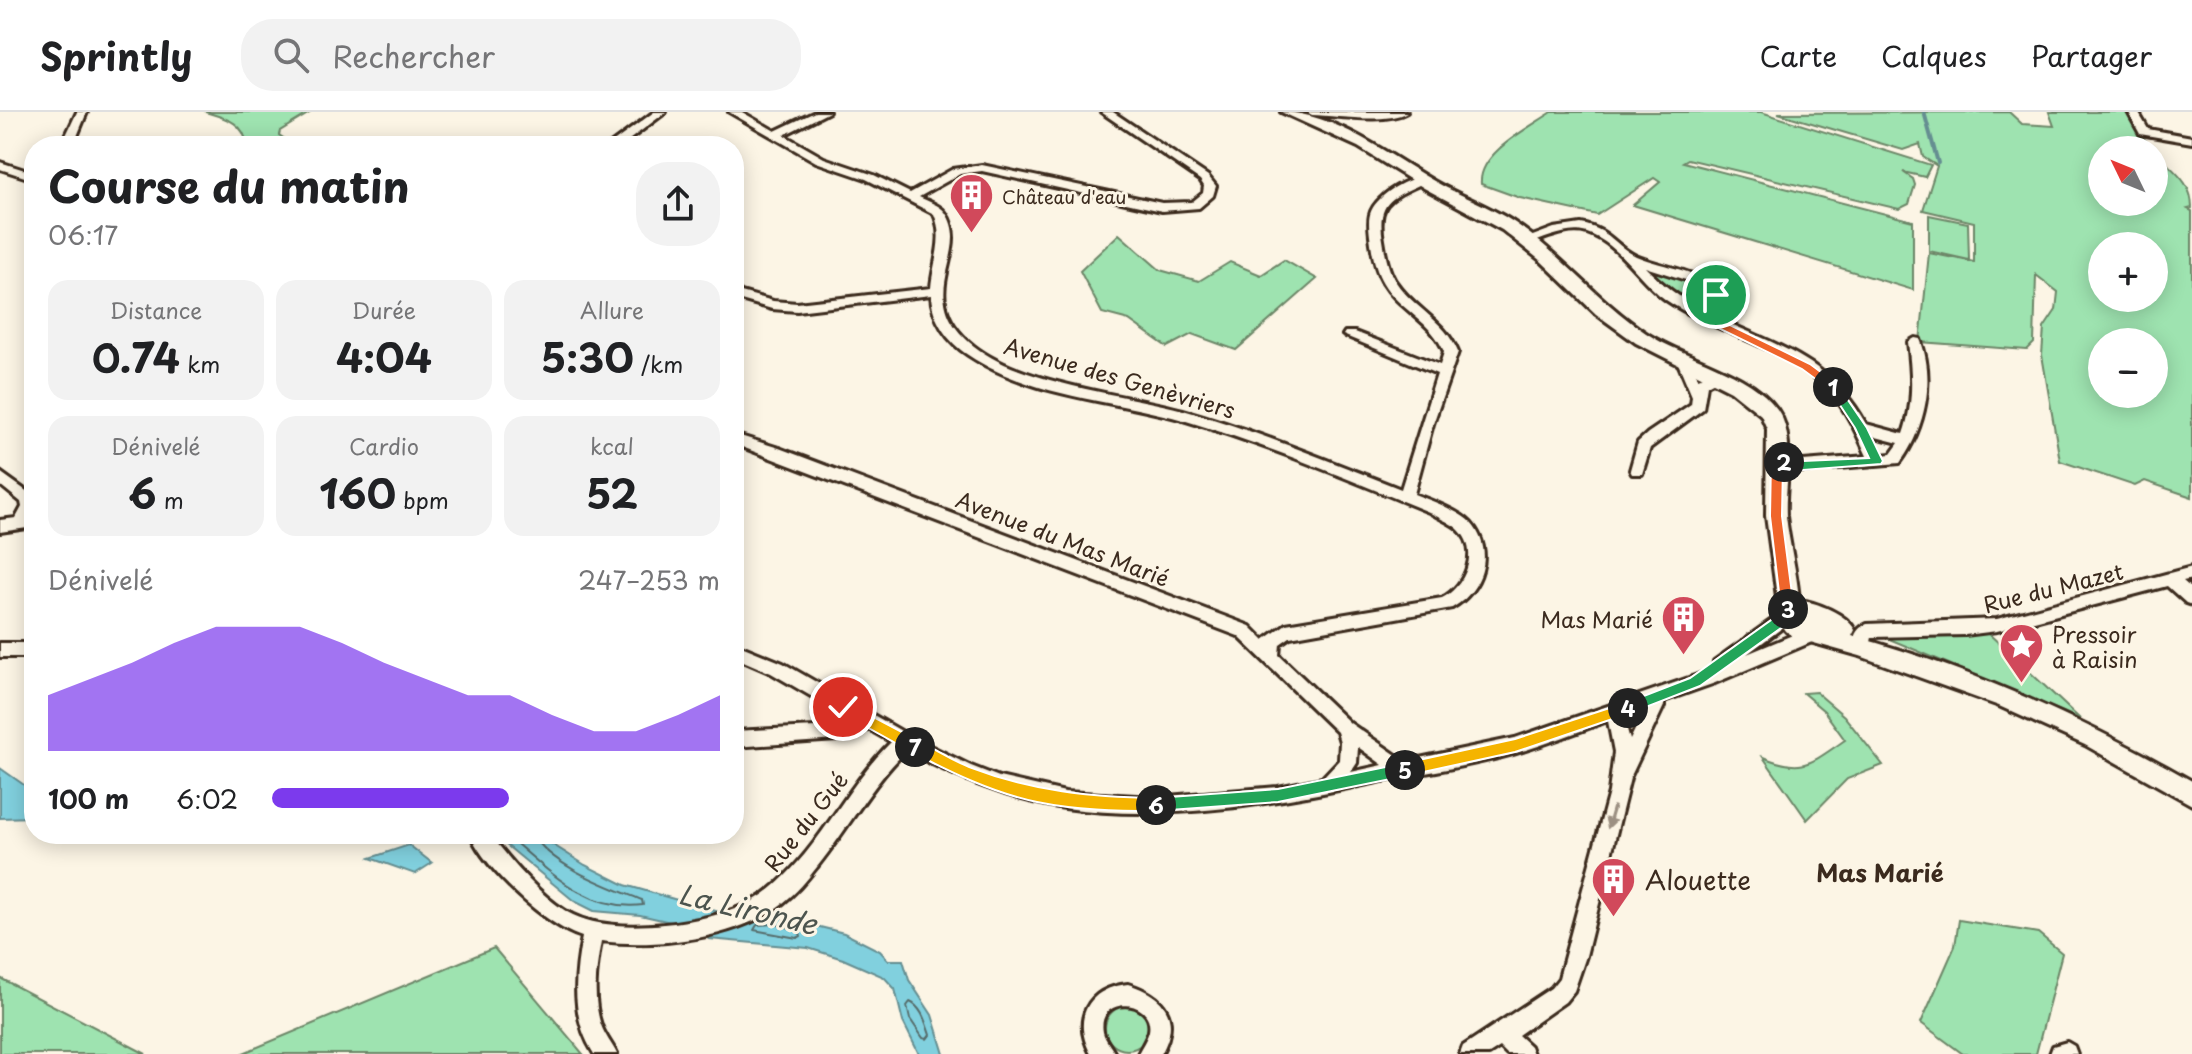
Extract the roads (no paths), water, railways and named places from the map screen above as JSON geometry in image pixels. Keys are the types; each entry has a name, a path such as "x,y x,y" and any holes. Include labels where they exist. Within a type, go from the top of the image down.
{"street":[{"path":"71,136 82,112"},
{"path":"630,136 661,112"},
{"path":"734,112 820,160 913,196 939,212 946,227 935,291 797,307 772,305 744,297"},
{"path":"777,134 824,112"},
{"path":"913,196 957,171 982,168 1162,207 1195,205 1209,194 1210,186 1204,178 1106,112"},
{"path":"1291,112 1363,144 1415,177 1503,222 1528,240 1615,320 1685,363 1749,394 1769,412 1777,429 1776,516 1783,562 1805,621 2000,697 2094,738 2192,794"},
{"path":"1312,112 1364,115 1402,112"},
{"path":"2133,112 2144,132 2192,140"},
{"path":"0,165 24,173"},
{"path":"1406,497 1426,424 1451,352 1449,343 1390,284 1383,268 1374,219 1377,208 1415,177"},
{"path":"1528,240 1583,228 1603,237 1667,295 1702,316 1822,376 1841,396 1877,461"},
{"path":"1624,255 1706,284 1716,295 1715,302 1702,316"},
{"name":"Avenue des Genèvriers","path":"935,291 940,316 950,333 990,363 1062,386 1183,414 1406,497 1454,518 1468,531 1478,563 1471,584 1446,604 1286,631 1244,631"},
{"path":"1350,335 1445,372"},
{"path":"1777,460 1803,466 1895,459 1908,440 1918,411 1919,371 1915,342"},
{"path":"1685,363 1699,396"},
{"path":"1637,470 1643,446 1665,426 1698,406 1700,384 1715,377"},
{"path":"1861,428 1908,440"},
{"name":"Avenue du Mas Marié","path":"744,442 1244,631 1344,728 1404,770"},
{"path":"0,477 24,497"},
{"path":"0,526 24,521"},
{"name":"Rue du Mazet","path":"1863,643 1867,631 1884,628 1978,629 2192,573"},
{"path":"2171,580 2192,599"},
{"path":"744,654 777,668 904,741 998,785 1036,795 1095,804 1240,800 1324,787 1515,746 1614,714 1695,682 1805,621"},
{"path":"1695,682 1805,621"},
{"path":"1271,656 1272,641 1286,631"},
{"path":"0,650 24,650"},
{"path":"1471,1054 1558,995 1567,984 1620,781 1655,706 1655,698"},
{"path":"1614,714 1622,743 1620,781"},
{"path":"744,738 837,733 869,721"},
{"path":"1324,787 1348,763 1349,742 1344,728"},
{"name":"Rue du Gué","path":"593,931 605,934 671,932 758,908 778,895 815,852 872,773 904,741"},
{"path":"489,844 560,918 593,931 583,979 584,995 594,1036 606,1054"},
{"path":"1104,1054 1093,1036 1093,1020 1104,1002 1117,995 1132,994 1151,1005 1161,1025 1157,1051"},
{"path":"1501,1033 1522,1054"},
{"path":"2061,1054 2067,1053"}],"water":[{"path":"0,768 24,785 24,817 0,818"},
{"path":"505,844 552,844 625,885 740,918 776,916 844,933 880,951 888,960 903,960 909,980 932,1015 944,1054 919,1054 903,1022 895,989 884,977 843,959 808,948 709,939 675,923 640,915 594,911 574,901"},
{"path":"409,845 432,863 415,874 370,858"}],"waterway":[{"path":"1924,112 1938,163"}],"place":[{"name":"Château d'eau","path":"971,235"},
{"name":"Mas Marié","path":"1684,657"},
{"name":"Pressoir à Raisin","path":"2021,685"},
{"name":"Alouette","path":"1614,918"}],"district":[{"name":"Mas Marié","path":"1880,872"}],"water label":[{"name":"La Lironde","path":"748,908"}]}
